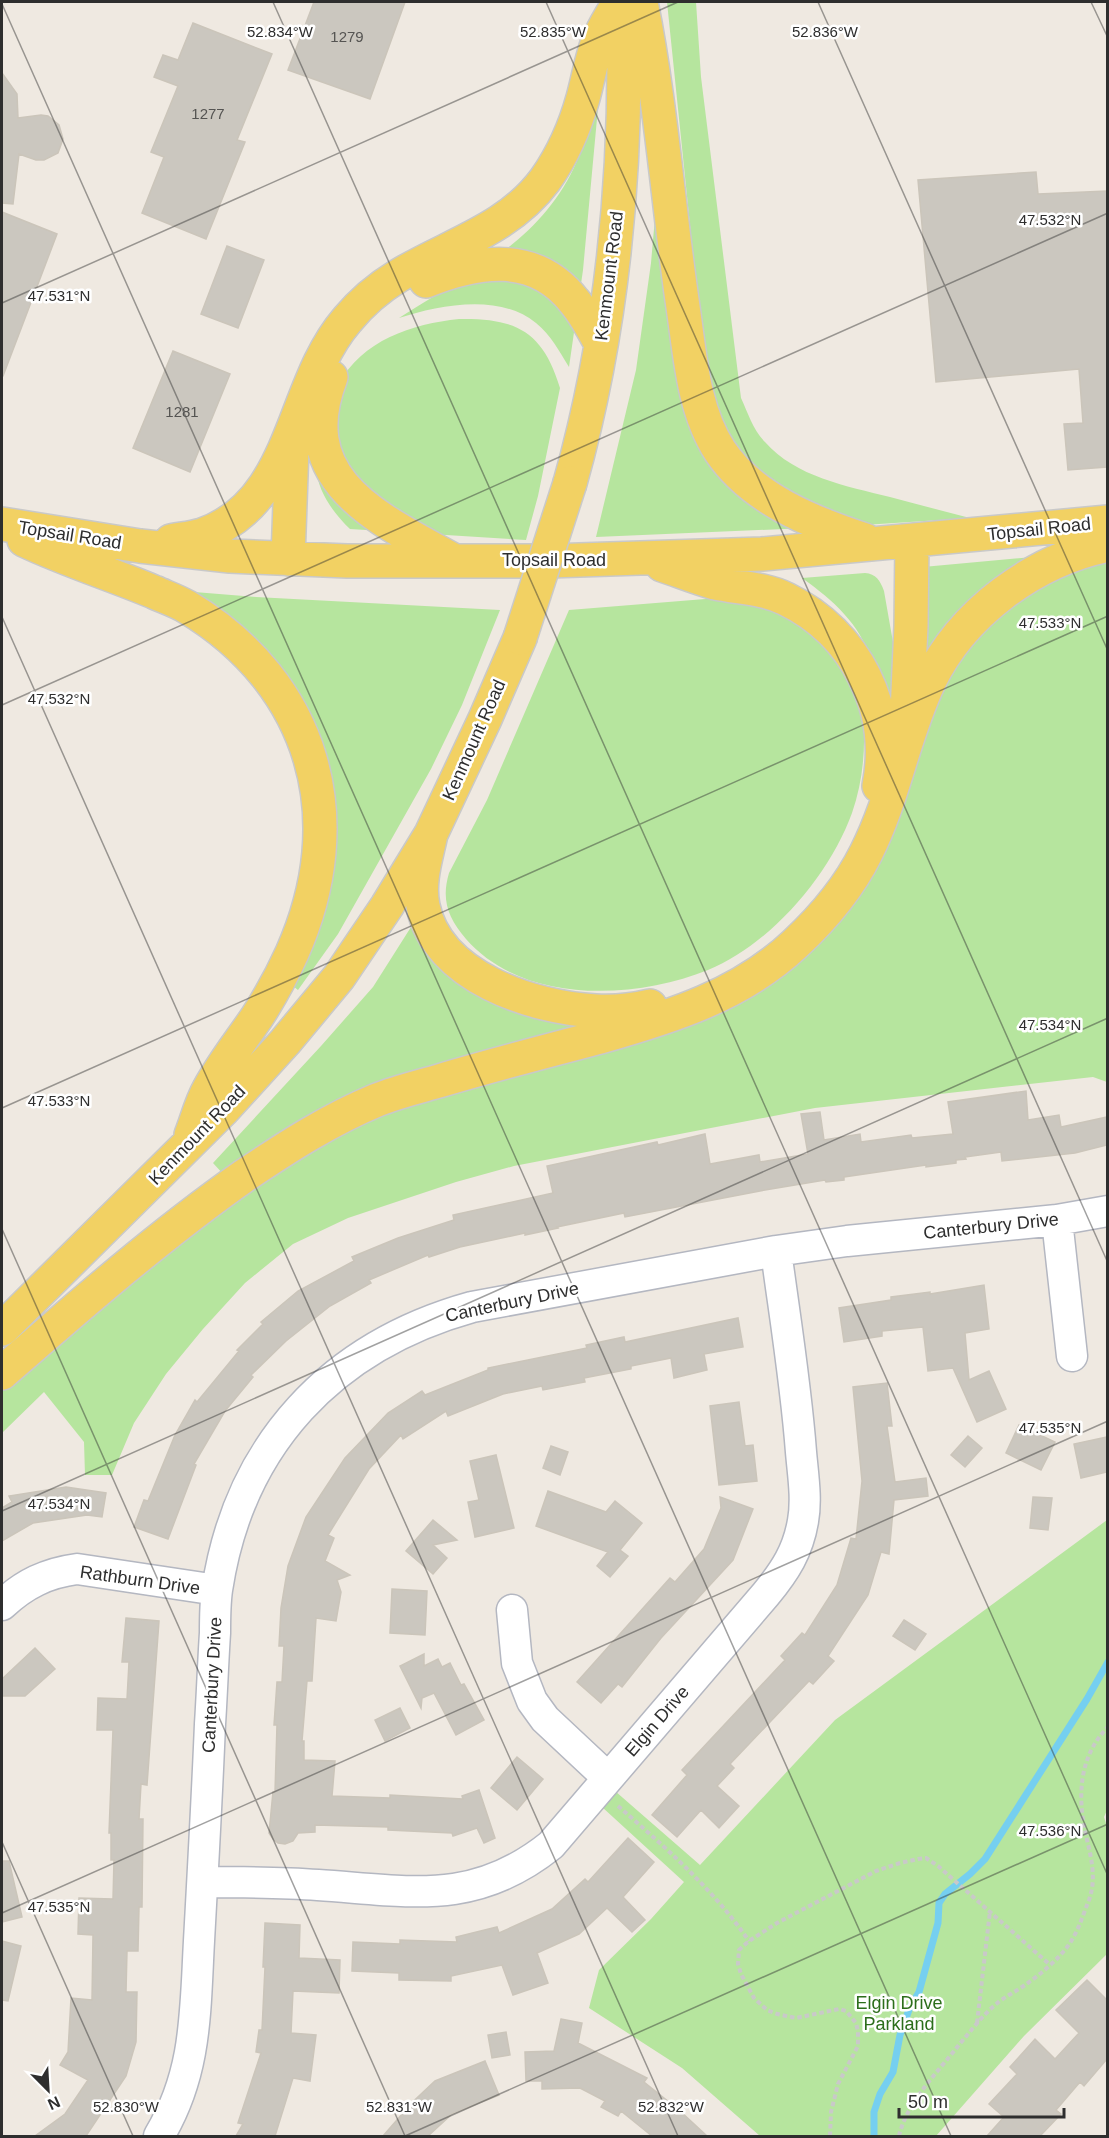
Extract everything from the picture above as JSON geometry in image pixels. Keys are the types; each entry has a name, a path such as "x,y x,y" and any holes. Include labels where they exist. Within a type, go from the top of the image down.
{"main road":[{"name":"Kenmount Road","path":"2,1329 187,1146 263,1066 339,977 387,906 431,834 485,719 519,638 570,483 586,422 601,344 619,203 624,79 621,2"},
{"path":"140,546 200,536 227,524 241,514 270,479 324,351 347,320 359,307 396,277 496,225 527,201 546,179 570,135 582,101 598,40 621,2"},
{"path":"641,2 650,46 692,365 699,399 710,432 721,452 734,468 768,496 826,527 878,544"},
{"path":"454,560 371,513 347,491 328,460 321,425 322,408 332,376 347,347 376,312 421,283 452,271 497,264 526,267 551,278 573,299 601,344"},
{"path":"288,559 290,456 296,422"},
{"name":"Topsail Road","path":"2,525 140,546 230,556 288,559 454,560 644,559 762,555 1107,522"},
{"path":"2,525 52,553 185,606 212,623 248,654 272,681 289,707 308,750 317,792 320,827 318,861 309,905 282,973 257,1018 208,1091 187,1146"},
{"path":"903,753 910,669 912,541"},
{"path":"2,1373 128,1265 207,1202 315,1129 372,1102 412,1089 674,1015 728,992 765,969 794,946 813,926 856,871 877,830 930,680 971,623 1003,594 1043,567 1072,554 1107,545"},
{"path":"431,834 422,873 423,905 431,928 446,951 468,970 498,987 533,1001 575,1009 597,1011 649,1007 709,986 740,969 780,940 821,898 837,877 865,830 880,784 883,735 879,713 857,664 841,641 820,621 776,595 712,582 644,559"}],"street":[{"name":"Canterbury Drive","path":"159,2136 182,2090 191,2052 203,1882 217,1590 234,1518 255,1471 294,1414 313,1395 343,1369 414,1326 472,1307 776,1251 847,1241 1057,1220 1107,1211"},
{"path":"1057,1220 1072,1356"},
{"name":"Elgin Drive","path":"203,1882 300,1883 416,1892 463,1888 499,1878 524,1865 551,1845 766,1594 787,1568 798,1544 805,1503 798,1421 776,1251"},
{"name":"Rathburn Drive","path":"2,1605 23,1587 40,1577 78,1569 217,1590"},
{"path":"512,1610 518,1663 532,1701 545,1719 603,1784"}],"path":[{"path":"899,2136 906,2118 924,2089 977,2024 995,2004 1049,1965 1073,1939 1093,1888 1092,1862 1082,1810 1084,1766 1089,1751 1107,1727"},
{"path":"603,1784 634,1821 726,1910 749,1941"},
{"path":"830,2136 831,2112 838,2084 858,2046 856,2024 846,2011 839,2009 796,2018 777,2014 760,2005 745,1983 738,1964 739,1950 749,1941 777,1923 870,1874 900,1863 926,1858 990,1911 1049,1965"},
{"path":"977,2024 990,1911"}],"green space":[{"path":"667,2 696,2 701,77 741,398 754,427 777,454 791,464 823,479 970,518 864,525 824,512 771,483 722,432 703,351"},
{"path":"599,97 583,270 569,367 554,343 536,323 505,308 469,304 432,309 399,318 501,253 544,214 562,189 577,161"},
{"path":"656,206 688,395 807,528 596,537 636,370 651,263"},
{"path":"459,319 496,321 512,325 524,332 536,341 545,353 560,388 538,496 526,540 350,529 326,498 318,480 317,470 317,461 338,385 360,356 390,337 424,325"},
{"path":"1107,554 1107,1082 1093,1077 815,1108 514,1166 456,1182 348,1218 293,1244 245,1283 166,1374 134,1423 112,1475 85,1475 84,1442 44,1392 2,1433 2,1387 133,1272 323,1135 792,964 944,679 1005,603"},
{"path":"1043,556 925,674 912,568"},
{"path":"865,573 877,578 884,591 900,682 879,779 872,661 867,647 853,624 835,604 802,578"},
{"path":"108,585 256,597 500,610 462,705 431,769 338,934 298,990 283,978 314,881 289,718 206,632"},
{"path":"791,592 861,692 864,739 861,777 852,813 829,860 795,905 775,926 754,943 708,970 647,987 614,991 580,990 548,985 517,975 490,960 466,939 455,924 448,908 446,892 449,873 487,800 569,610"},
{"path":"418,916 429,941 600,1022 224,1175 213,1163 373,987"},
{"name":"Elgin Drive Parkland","path":"1107,1520 1108,1808 1104,1817 1108,1830 1107,1954 1024,2036 936,2136 760,2136 682,2068 589,2008 599,1970 651,1919 684,1882 602,1807 615,1791 700,1865 835,1720"}],"building":[{"path":"314,2 405,2 370,99 288,70"},
{"path":"193,23 272,54 237,140 245,142 206,239 142,213 164,157 151,152 178,86 154,77 163,55 178,60"},
{"path":"2,73 17,94 18,118 48,116 59,125 63,139 58,153 44,160 36,160 19,154 13,204 2,203"},
{"path":"1036,172 1038,194 1107,191 1107,467 1068,470 1064,424 1083,423 1079,369 936,382 918,180"},
{"path":"2,212 57,234 3,376 2,376"},
{"path":"227,246 264,260 238,328 201,314"},
{"path":"173,351 230,374 190,472 133,448"},
{"path":"1026,1091 1028,1120 1059,1115 1061,1127 1107,1117 1107,1145 1075,1153 1002,1161 1001,1152 965,1157 966,1159 956,1160 956,1163 844,1177 844,1180 826,1182 825,1180 625,1217 624,1213 460,1247 429,1257 428,1255 369,1280 371,1283 330,1306 286,1341 251,1375 253,1377 225,1411 194,1464 196,1465 168,1539 134,1527 144,1500 148,1501 175,1435 195,1400 197,1402 239,1351 237,1350 263,1324 261,1322 298,1291 354,1261 352,1257 398,1238 454,1220 453,1215 553,1193 547,1166 705,1134 710,1164 759,1155 760,1162 808,1154 801,1114 820,1112 824,1140 860,1134 861,1142 911,1135 912,1138 953,1134 948,1102"},
{"path":"984,1285 989,1329 965,1333 969,1380 989,1371 1006,1409 977,1422 953,1368 928,1371 923,1327 882,1331 882,1336 844,1342 839,1308 891,1300 891,1297 930,1292 930,1294"},
{"path":"738,1318 743,1347 704,1354 707,1370 674,1378 671,1358 584,1378 585,1382 543,1390 542,1386 503,1394 448,1416 446,1411 403,1439 401,1435 369,1469 328,1535 334,1538 325,1561 350,1575 337,1580 341,1592 336,1621 316,1618 312,1681 307,1681 302,1741 304,1741 304,1760 335,1761 332,1796 390,1798 390,1795 463,1799 462,1796 479,1790 495,1838 484,1843 477,1828 453,1836 452,1833 388,1830 388,1827 315,1825 315,1832 298,1833 293,1841 285,1844 273,1839 269,1833 273,1792 275,1792 277,1725 274,1725 277,1682 282,1682 284,1646 279,1646 281,1608 288,1566 306,1517 345,1458 388,1413 422,1391 425,1395 488,1370 488,1368 587,1348 586,1345 624,1337 625,1342"},
{"path":"887,1383 892,1426 887,1426 895,1482 926,1478 928,1496 894,1500 889,1554 881,1552 868,1595 828,1656 834,1661 813,1684 809,1681 730,1764 734,1768 717,1786 739,1806 719,1828 701,1810 677,1837 652,1815 687,1775 682,1770 785,1660 781,1656 802,1633 805,1635 837,1585 851,1538 856,1539 862,1481 853,1387"},
{"path":"739,1402 745,1446 753,1445 757,1481 719,1485 710,1406"},
{"path":"1019,1425 1055,1442 1041,1470 1006,1453"},
{"path":"968,1436 982,1448 965,1467 951,1455"},
{"path":"1107,1437 1107,1472 1081,1478 1074,1444"},
{"path":"551,1446 568,1452 560,1475 543,1468"},
{"path":"496,1455 514,1528 475,1537 468,1502 479,1500 470,1461"},
{"path":"66,1487 106,1493 102,1517 87,1515 33,1523 2,1541 2,1508 12,1502 9,1496"},
{"path":"548,1491 606,1512 615,1501 642,1523 620,1550 628,1556 610,1577 597,1566 608,1552 536,1526"},
{"path":"720,1497 753,1509 733,1560 661,1638 622,1687 618,1684 601,1703 577,1682 670,1578 675,1582 704,1549 721,1508"},
{"path":"1033,1497 1052,1498 1048,1530 1030,1528"},
{"path":"433,1520 457,1540 433,1545 447,1558 433,1574 406,1551"},
{"path":"392,1589 427,1591 425,1635 390,1633"},
{"path":"126,1618 159,1621 147,1785 141,1784 139,1819 143,1819 142,1907 139,1907 138,1951 127,1951 126,1992 137,1992 136,2042 126,2076 86,2136 35,2136 65,2114 88,2080 60,2065 68,2052 71,1998 92,2000 93,1935 78,1934 79,1898 113,1899 114,1860 111,1860 111,1833 109,1833 113,1730 97,1730 98,1698 127,1699 129,1662 122,1662"},
{"path":"904,1620 926,1634 915,1650 893,1636"},
{"path":"35,1648 55,1669 25,1696 2,1696 2,1679"},
{"path":"424,1654 424,1666 438,1659 442,1667 450,1663 461,1685 464,1684 484,1720 456,1735 434,1693 422,1698 421,1708 400,1666"},
{"path":"400,1708 410,1728 385,1741 375,1720"},
{"path":"517,1757 543,1779 517,1810 491,1788"},
{"path":"628,1838 654,1862 623,1897 645,1920 632,1932 607,1908 579,1934 537,1953 548,1983 513,1995 502,1965 451,1976 451,1981 399,1980 399,1973 352,1971 353,1942 400,1944 400,1940 457,1942 456,1937 497,1927 499,1933 552,1909 585,1879 588,1882"},
{"path":"2,1861 9,1861 22,1917 2,1922"},
{"path":"265,1923 300,1925 299,1958 340,1960 339,1993 293,1991 291,2033 316,2035 310,2081 293,2078 275,2136 236,2136 243,2124 238,2123 261,2053 256,2052 259,2030 262,2030"},
{"path":"2,1941 21,1946 8,2001 2,2000"},
{"path":"1087,1980 1107,2000 1107,2059 1084,2086 1080,2082 1056,2110 1061,2114 1040,2136 987,2136 1004,2117 989,2104 1017,2074 1010,2067 1035,2039 1055,2059 1079,2033 1056,2010"},
{"path":"561,2019 582,2023 578,2043 647,2078 644,2082 707,2136 652,2136 621,2111 618,2116 601,2107 605,2101 580,2088 542,2089 542,2081 526,2081 525,2052 554,2051"},
{"path":"506,2032 510,2055 492,2058 488,2035"},
{"path":"485,2061 499,2095 452,2114 428,2136 383,2136 402,2112 435,2081"}],"waterway":[{"path":"874,2136 874,2112 880,2094 893,2072 900,2035 910,2007 919,1992 938,1923 939,1903 945,1894 985,1859 1108,1662"}]}
